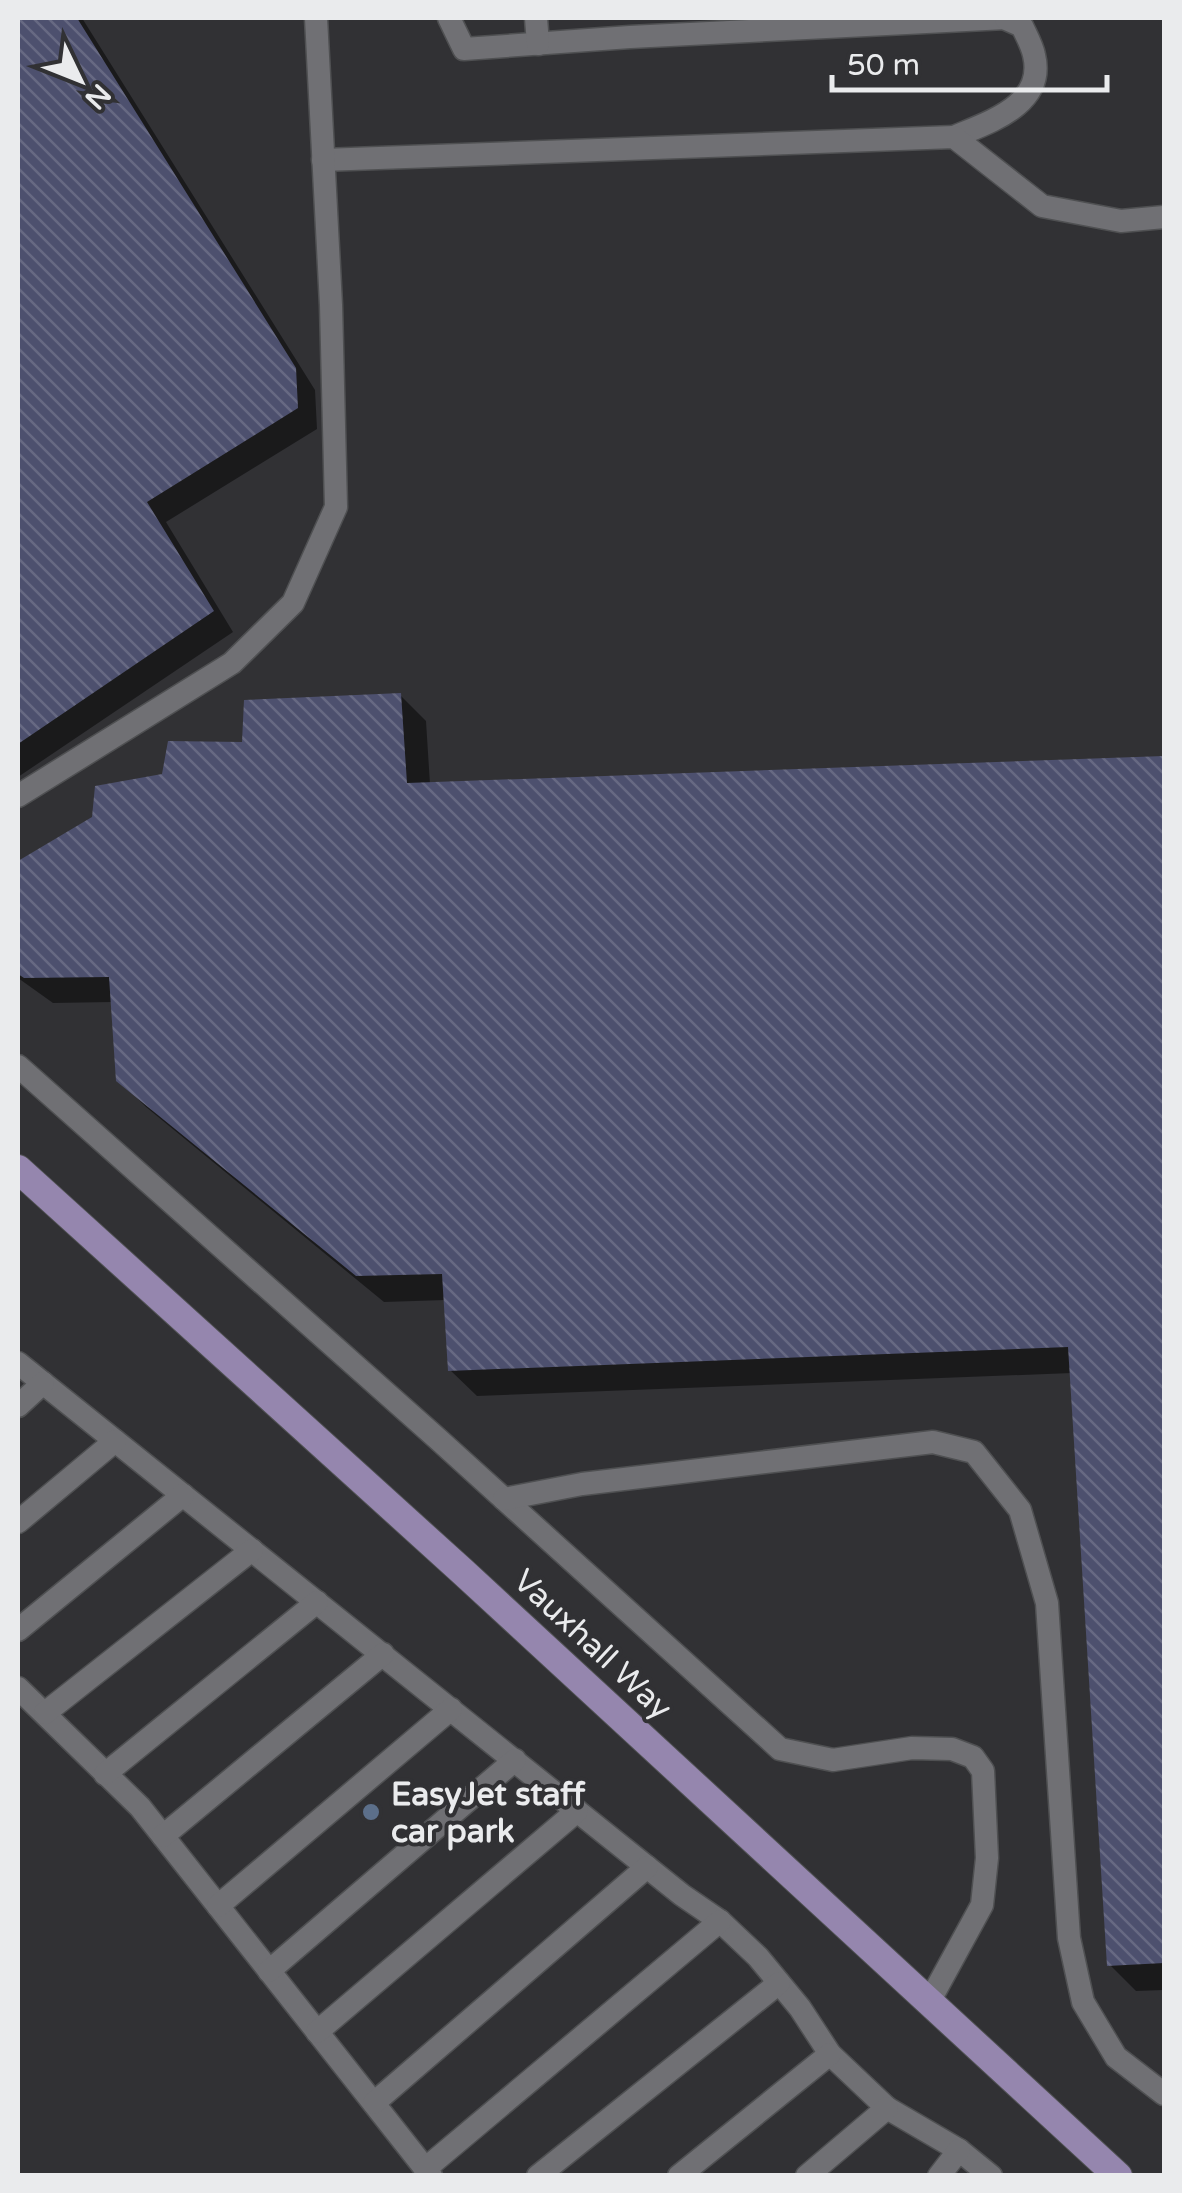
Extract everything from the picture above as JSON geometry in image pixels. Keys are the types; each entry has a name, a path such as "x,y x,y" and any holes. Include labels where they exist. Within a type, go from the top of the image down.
{"main road":[{"name":"Vauxhall Way","path":"18,1169 462,1570 1118,2176"}],"lane":[{"path":"18,796 232,663 293,604 336,507 316,18"},
{"path":"324,160 954,137 996,120 1026,100 1035,77 1035,56 1022,26 1006,18 630,27 538,44 464,49 450,18"},
{"path":"536,18 538,44"},
{"path":"954,137 1042,206 1121,222 1164,218"},
{"path":"18,1066 780,1750 833,1760 912,1748 952,1749 973,1757 984,1771 987,1858 982,1905 929,2002"},
{"path":"18,1363 647,1867 720,1921 800,2008 830,2054 888,2108 959,2150 991,2176"},
{"path":"18,1406 43,1384"},
{"path":"18,1522 115,1441"},
{"path":"504,1499 582,1484 933,1442 974,1452 1020,1510 1047,1604 1069,1938 1083,2002 1116,2058 1164,2094"},
{"path":"18,1630 183,1495"},
{"path":"45,1713 252,1550"},
{"path":"105,1774 317,1602"},
{"path":"163,1836 382,1654"},
{"path":"18,1688 140,1807 428,2172 720,1921"},
{"path":"218,1906 450,1708"},
{"path":"269,1971 516,1760"},
{"path":"317,2032 578,1811"},
{"path":"374,2103 647,1867"},
{"path":"538,2176 779,1983"},
{"path":"679,2176 830,2054"},
{"path":"807,2176 888,2108"},
{"path":"939,2176 959,2150"}],"building":[{"path":"18,18 77,18 296,368 298,408 147,502 214,611 18,744"},
{"path":"401,693 407,783 1164,756 1164,1963 1107,1966 1068,1347 448,1371 442,1274 356,1276 116,1081 109,977 24,978 18,974 18,861 92,817 95,786 162,774 168,741 242,742 244,700"}],"place":[{"name":"EasyJet staff car park","path":"371,1812"}]}
